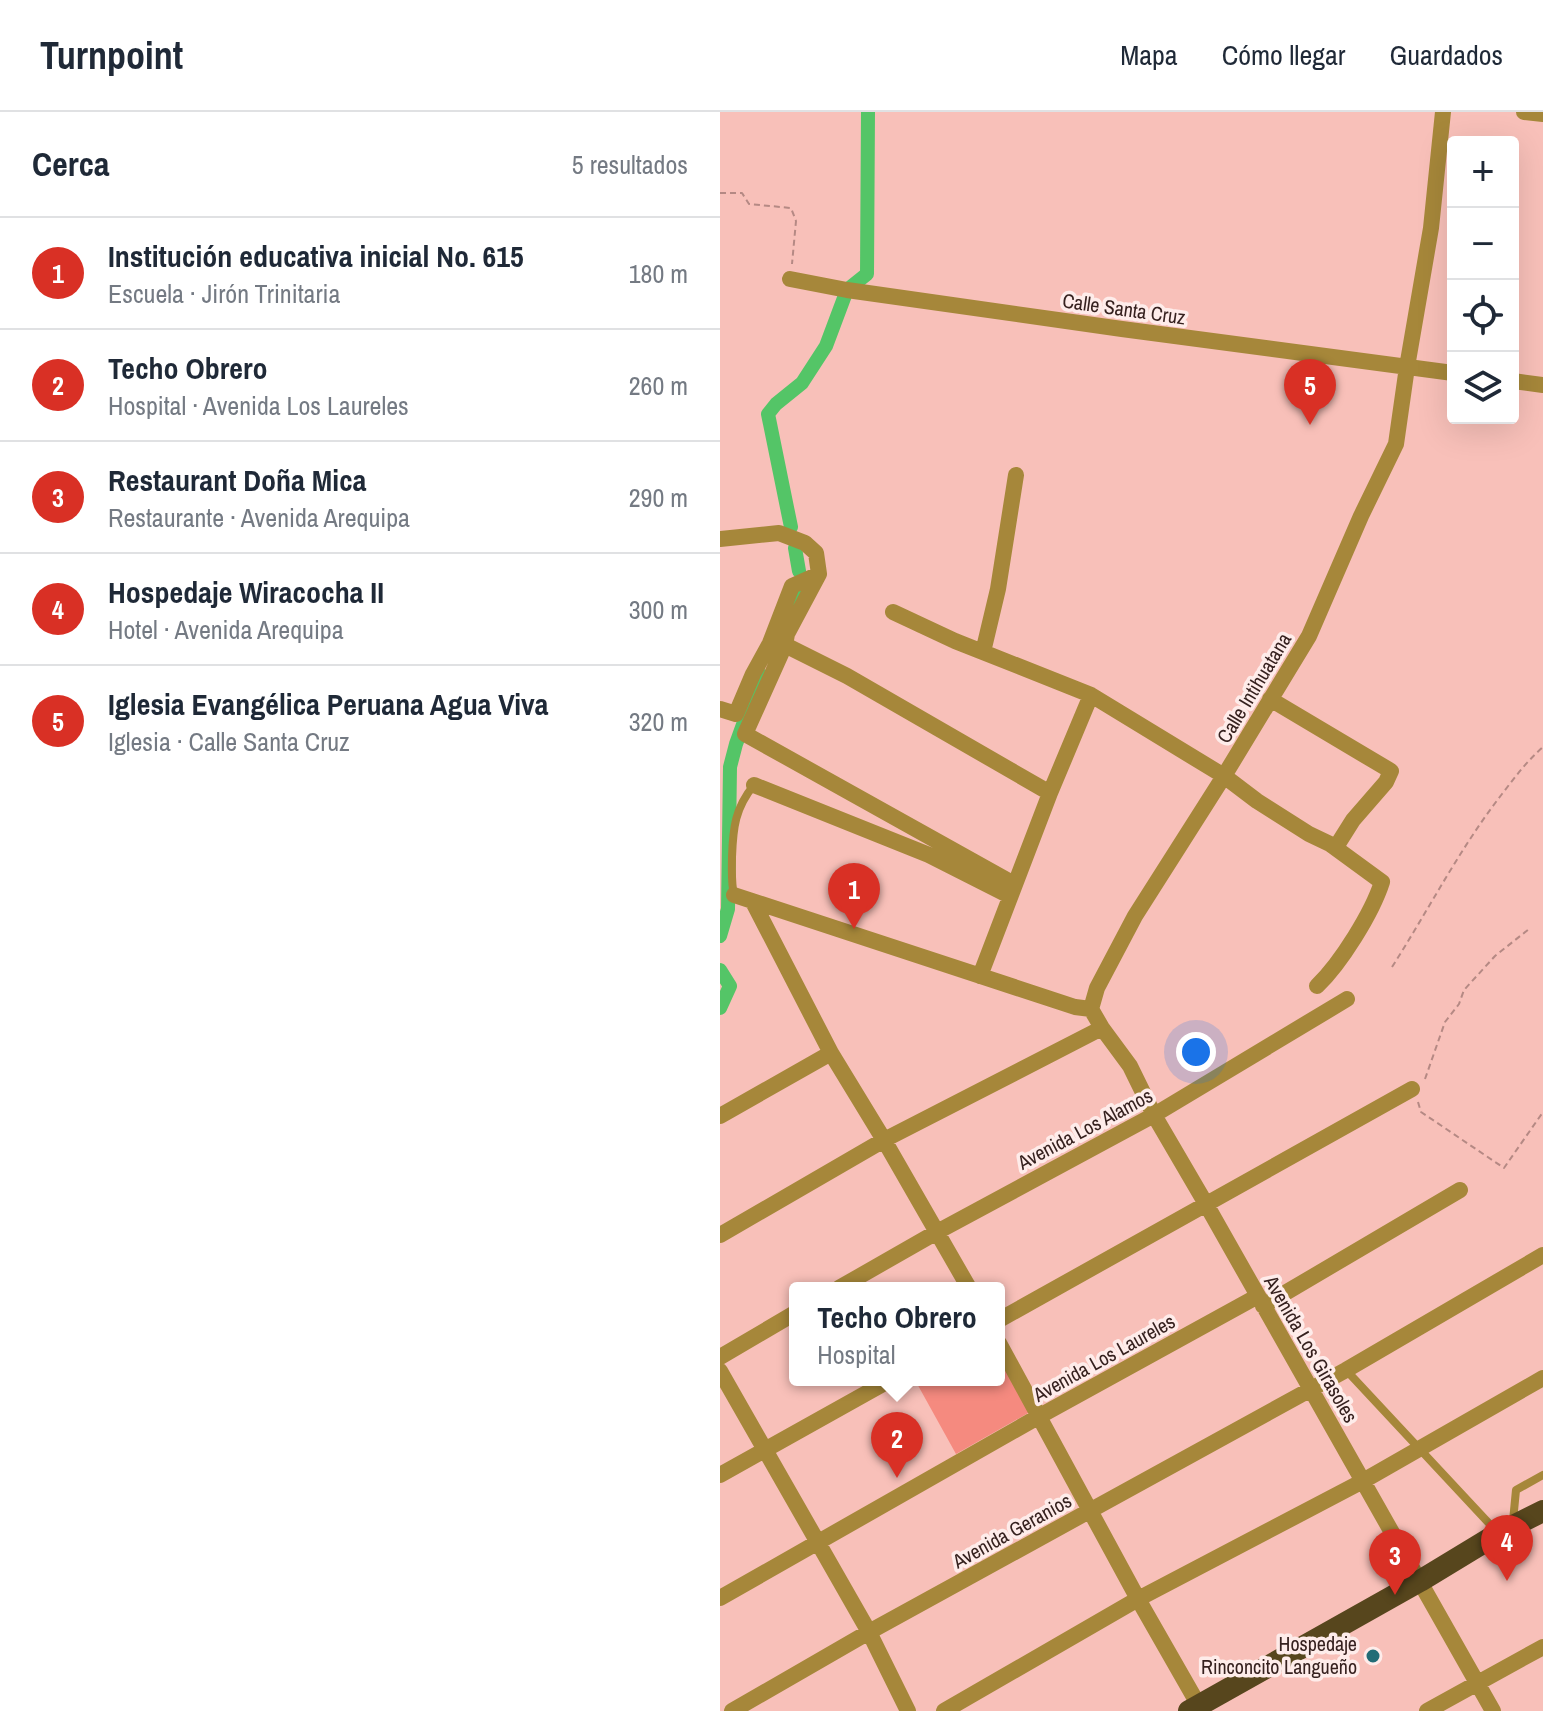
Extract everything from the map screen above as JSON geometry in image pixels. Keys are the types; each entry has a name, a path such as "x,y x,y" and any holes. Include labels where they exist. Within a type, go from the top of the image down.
{"highway":[{"path":"1197,1709 1543,1511"}],"street":[{"name":"Calle Intihuatana","path":"1091,1009 1097,988 1135,916 1309,636 1396,444 1431,228 1443,112"},
{"path":"1524,112 1543,114"},
{"name":"Calle Santa Cruz","path":"790,279 894,297 1447,372"},
{"path":"1519,382 1543,385"},
{"path":"983,652 998,589 1016,475"},
{"path":"720,539 779,533 805,543 816,553 819,574 787,634 785,645 745,734 1012,890"},
{"path":"728,712 770,643 792,586 819,574"},
{"path":"893,612 1091,695 1224,776 1309,834 1336,847 1382,882 1356,933 1330,973 1317,986"},
{"path":"785,645 847,676 1050,793"},
{"path":"980,976 1091,695"},
{"path":"1270,699 1391,771 1336,847"},
{"path":"754,785 1012,890"},
{"path":"734,895 1075,1007 1091,1009"},
{"path":"753,902 831,1053 966,1282"},
{"name":"Avenida Los Alamos","path":"850,1282 1154,1115 1347,999"},
{"name":"Avenida Los Girasoles","path":"1091,1009 1130,1066 1154,1115 1493,1711"},
{"path":"720,1235 884,1140 1102,1028"},
{"path":"720,1116 831,1053"},
{"path":"1005,1317 1412,1089"},
{"name":"Avenida Los Laureles","path":"720,1598 1038,1417 1261,1301 1460,1190"},
{"name":"Avenida Geranios","path":"732,1711 869,1632 1346,1370 1543,1255"},
{"path":"720,1357 789,1317"},
{"path":"1005,1354 1197,1709"},
{"path":"720,1371 869,1632 908,1711"},
{"path":"944,1711 1138,1599 1363,1481 1543,1378"},
{"path":"720,1475 879,1386"},
{"path":"1427,1711 1543,1647"}],"lane":[{"path":"734,895 731,883 733,826 744,798 754,785"},
{"path":"1346,1370 1419,1449 1506,1530 1516,1490 1543,1475"}],"path":[{"path":"720,193 742,193 749,204 791,208 796,221 790,279"},
{"path":"1392,967 1491,809 1543,747"},
{"path":"1529,929 1495,956 1464,990 1459,1004 1445,1022 1425,1078 1412,1089 1417,1094 1421,1112 1504,1168 1543,1112"}],"shaded area":[{"path":"1005,1367 1030,1412 956,1454 918,1386 1005,1386"}],"waterway":[{"path":"791,527 768,414 802,383 826,346 847,290 867,274 868,112"},
{"path":"795,548 799,571"},
{"path":"788,616 798,593"},
{"path":"720,936 728,909 730,767 761,675"},
{"path":"720,970 730,986 720,1008"}],"place":[{"name":"Iglesia Evangélica Peruana Agua Viva","path":"1310,425"},
{"name":"Institución educativa inicial No. 615","path":"854,929"},
{"name":"Techo Obrero","path":"897,1478"},
{"name":"Hospedaje Wiracocha II","path":"1507,1581"},
{"name":"Restaurant Doña Mica","path":"1395,1595"},
{"name":"Hospedaje Rinconcito Langueño","path":"1373,1656"}]}
